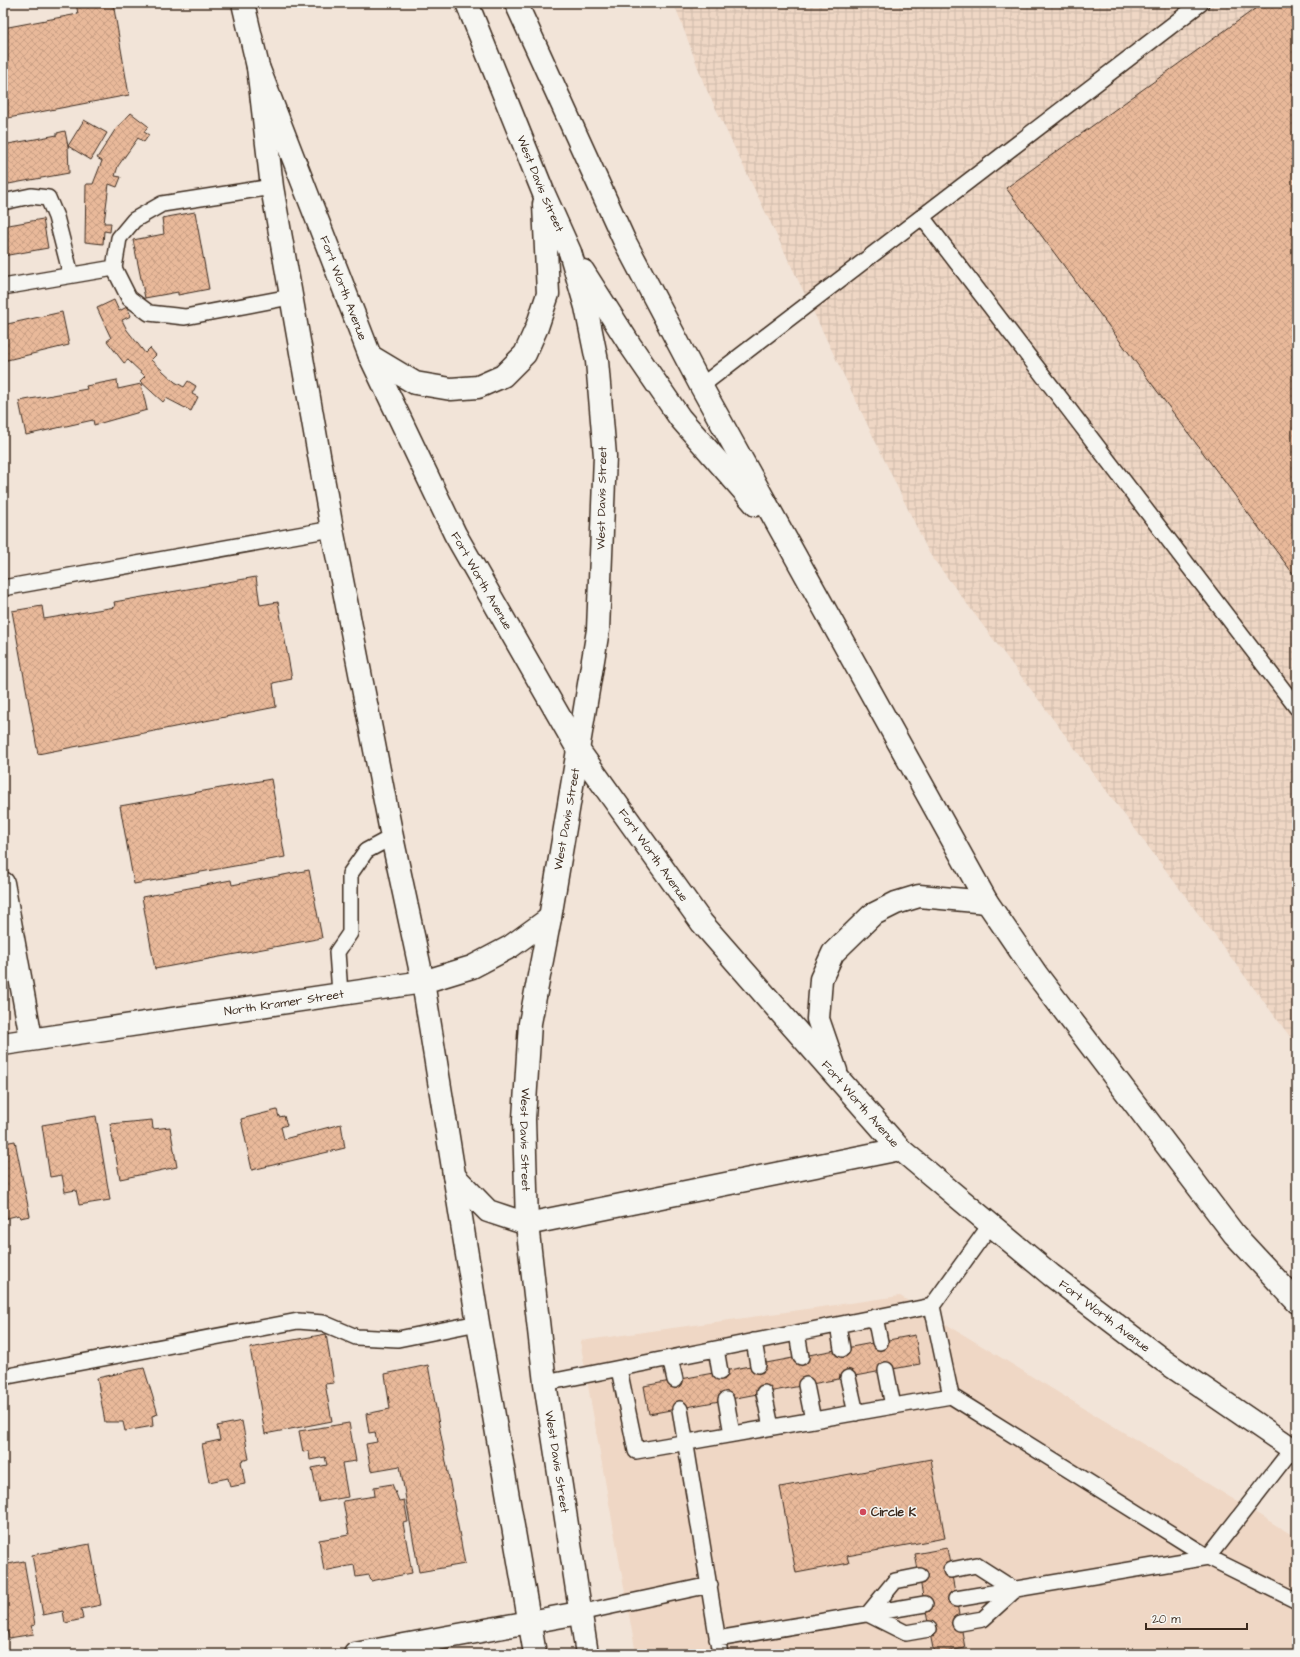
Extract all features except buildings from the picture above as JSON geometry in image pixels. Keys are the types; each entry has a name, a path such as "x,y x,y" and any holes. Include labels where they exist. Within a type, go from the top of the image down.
{"main road":[{"path":"243,3 258,67 272,187 290,297 332,529 392,837 423,982 478,1323 535,1654"},
{"name":"West Davis Street","path":"468,3 544,194 570,252 586,307 598,362 605,456 598,630 550,918 530,1023 524,1119 527,1224 545,1384 579,1613 587,1654"},
{"path":"516,3 624,240 701,386 987,902 1037,975 1234,1234 1297,1302"},
{"name":"Fort Worth Avenue","path":"258,67 370,356 455,534 578,751 702,923 900,1149 1051,1274 1164,1361 1294,1450"},
{"path":"370,356 415,383 451,389 478,387 503,376 525,354 537,327 548,294 544,194"},
{"path":"570,252 630,346 680,418 784,536"},
{"path":"3,883 31,1038"},
{"path":"839,1081 818,1019 821,979 834,953 872,914 896,903 919,896 987,902"},
{"name":"North Kramer Street","path":"3,1044 31,1038 423,982 472,967 510,947 550,918"},
{"path":"454,1176 488,1211 527,1224 900,1149"},
{"path":"355,1654 579,1613"}],"lane":[{"path":"701,386 1201,3"},
{"path":"272,187 162,204 134,220 120,238 114,268 129,298 149,313 186,317 290,297"},
{"path":"3,202 31,196 48,198 56,218 71,275"},
{"path":"922,217 1297,708"},
{"path":"3,287 114,268"},
{"path":"3,588 332,529"},
{"path":"340,993 338,952 350,933 350,874 366,850 392,837"},
{"path":"545,1384 932,1306 991,1224"},
{"path":"932,1306 951,1396"},
{"path":"875,1317 880,1342"},
{"path":"3,1377 298,1321 323,1323 356,1337 398,1339 478,1323"},
{"path":"838,1325 842,1349"},
{"path":"797,1333 801,1357"},
{"path":"754,1342 758,1365"},
{"path":"716,1349 720,1372"},
{"path":"670,1358 675,1380"},
{"path":"619,1369 636,1451 951,1396 1208,1558 1297,1601"},
{"path":"886,1370 893,1406"},
{"path":"848,1378 856,1413"},
{"path":"806,1385 813,1420"},
{"path":"764,1393 771,1427"},
{"path":"726,1400 732,1434"},
{"path":"680,1409 687,1442 720,1654"},
{"path":"956,1599 1208,1558 1294,1450"},
{"path":"951,1570 976,1565 1015,1590"},
{"path":"868,1614 896,1580 920,1576"},
{"path":"579,1613 710,1585"},
{"path":"960,1623 983,1620 1015,1590"},
{"path":"717,1639 925,1604"},
{"path":"868,1614 906,1633 929,1629"}],"shaded area":[{"path":"674,3 1297,3 1297,1046 929,553 704,84"},
{"path":"900,1296 1297,1538 1297,1654 636,1654 580,1341"}],"place":[{"name":"Circle K","path":"863,1512"}]}
